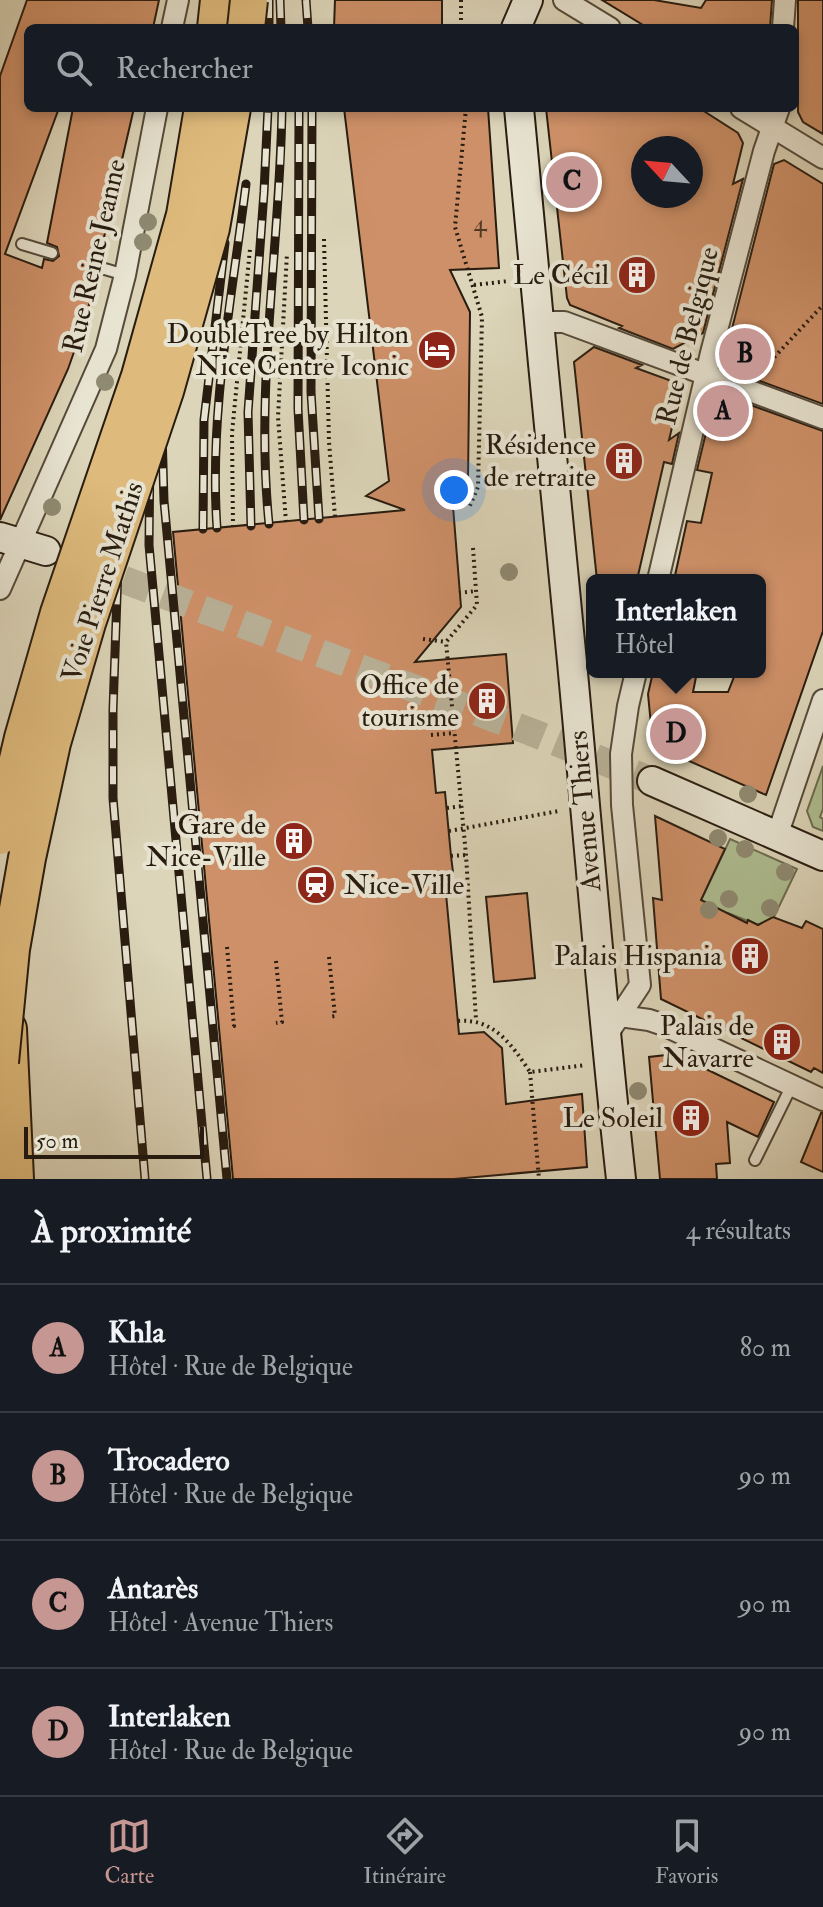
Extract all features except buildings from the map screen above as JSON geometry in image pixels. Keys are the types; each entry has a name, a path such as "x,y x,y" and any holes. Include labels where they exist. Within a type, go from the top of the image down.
{"highway":[{"path":"216,24 219,0"},
{"path":"246,24 249,0"},
{"name":"Voie Pierre Mathis","path":"0,836 23,738 59,613 140,376 181,230 202,112"},
{"name":"Voie Pierre Mathis","path":"0,1062 6,982 27,858 52,743 87,623 170,377 211,228 231,112"},
{"path":"6,982 15,1179"}],"street":[{"path":"173,24 178,0"},
{"path":"518,24 528,0"},
{"path":"564,0 603,24"},
{"path":"783,24 785,0"},
{"name":"Rue Reine Jeanne","path":"0,589 106,349 125,275 156,112"},
{"name":"Avenue Thiers","path":"519,112 538,322 613,1027 621,1179"},
{"path":"755,112 776,118 823,158"},
{"name":"Rue de Belgique","path":"659,574 706,375 764,151 776,118"},
{"path":"538,322 564,322 823,418"},
{"path":"613,1027 640,985 622,805 621,754 635,678"},
{"path":"777,836 823,700"},
{"path":"652,781 823,856"},
{"path":"613,1027 649,1020 661,1024 823,1100"}],"lane":[{"path":"22,244 52,253"},
{"path":"98,267 125,275"},
{"path":"755,1160 792,1085"}],"path":[{"path":"461,24 463,0"},
{"path":"466,112 455,227 482,317 478,487 469,508"},
{"path":"324,239 329,442 335,517"},
{"path":"233,527 232,433 250,249"},
{"path":"286,522 278,417 287,253"},
{"path":"474,285 509,281"},
{"path":"766,366 823,305"},
{"path":"473,548 477,605 446,642 466,855 476,1020"},
{"path":"459,593 476,591"},
{"path":"423,639 446,642"},
{"path":"431,735 455,733"},
{"path":"447,808 462,806"},
{"path":"449,831 559,811"},
{"path":"451,856 466,855"},
{"path":"227,947 234,1026 231,1026"},
{"path":"329,957 335,1016 329,1017"},
{"path":"276,961 282,1022 276,1023"},
{"path":"458,1021 476,1020 498,1034 510,1043 530,1072 539,1179"},
{"path":"493,1040 498,1034"},
{"path":"530,1072 580,1065"}],"green space":[{"path":"823,766 823,809 820,817 823,819 823,831 813,827 807,811"},
{"path":"730,839 797,869 774,917 758,925 728,913 720,928 694,915"}],"tunnel":[{"path":"84,565 531,732 652,781"}],"railway":[{"path":"269,0 269,24"},
{"path":"280,0 281,24"},
{"path":"306,0 308,24"},
{"path":"251,526 248,412 268,112"},
{"path":"269,524 265,472 266,368 282,112"},
{"path":"299,112 298,409 304,520"},
{"path":"312,112 311,392 319,519"},
{"path":"217,528 215,485 219,399 246,184"},
{"path":"145,1179 113,798 119,538 134,452 198,239"},
{"path":"203,529 204,420 225,243"},
{"path":"171,361 162,432 164,501 227,1179"},
{"path":"157,410 150,445 149,545 207,1179"}],"place":[{"name":"Antarès","path":"572,182"},
{"name":"Le Cécil","path":"637,275"},
{"name":"DoubleTree by Hilton Nice Centre Iconic","path":"437,350"},
{"name":"Trocadero","path":"745,354"},
{"name":"Khla","path":"723,411"},
{"name":"Résidence de retraite","path":"624,461"},
{"name":"Office de tourisme","path":"487,701"},
{"name":"Interlaken","path":"676,734"},
{"name":"Gare de Nice-Ville","path":"294,841"},
{"name":"Nice-Ville","path":"316,885"},
{"name":"Palais Hispania","path":"750,956"},
{"name":"Palais de Navarre","path":"782,1042"},
{"name":"Le Soleil","path":"691,1118"}]}
